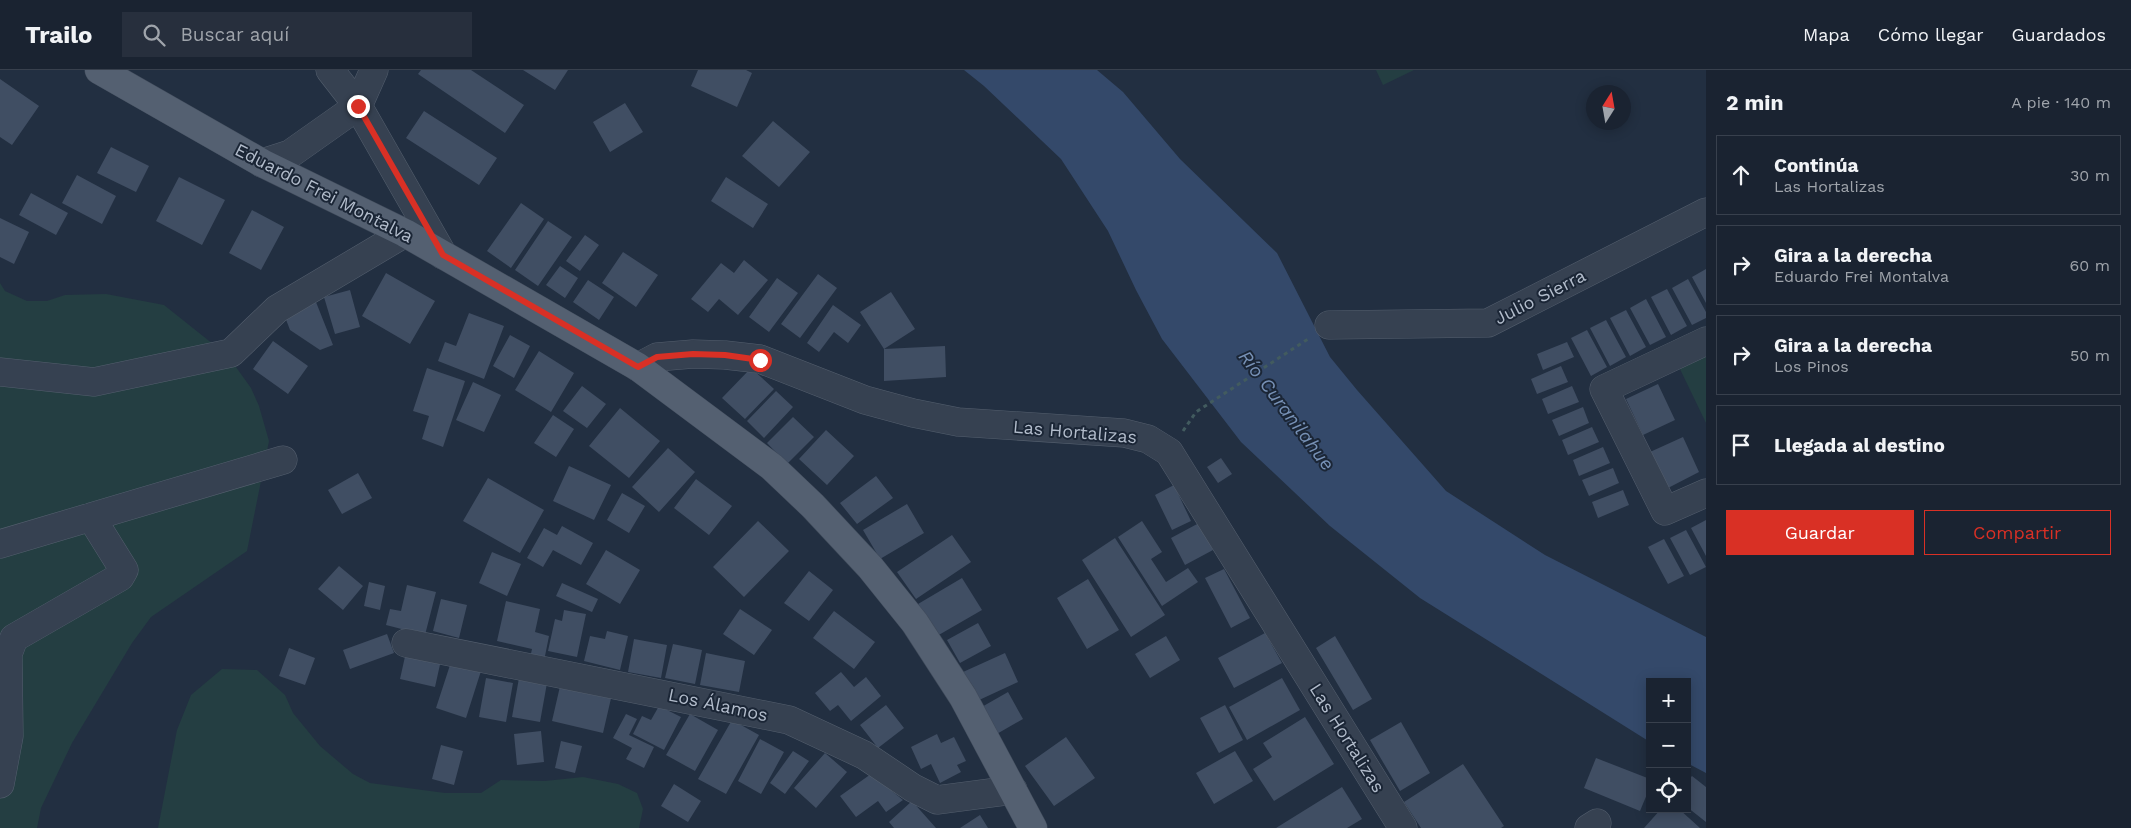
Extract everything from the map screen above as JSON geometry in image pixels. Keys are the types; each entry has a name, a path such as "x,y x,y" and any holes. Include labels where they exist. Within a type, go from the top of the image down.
{"main road":[{"name":"Eduardo Frei Montalva","path":"99,70 262,163 406,233 638,367 707,416 772,467 813,506 870,567 915,623 963,696 1033,828"}],"street":[{"path":"330,70 358,106 443,255"},
{"path":"262,163 290,154 358,106 374,70"},
{"name":"Julio Sierra","path":"1329,325 1488,323 1706,212"},
{"path":"0,372 94,382 230,353 277,309 406,233"},
{"path":"1706,340 1604,389 1665,511 1706,493"},
{"name":"Las Hortalizas","path":"638,367 657,357 725,355 751,358 865,400 913,413 958,422 1095,430 1124,433 1148,439 1169,452 1403,828"},
{"path":"0,544 283,460"},
{"path":"0,784 9,736 8,654 14,638 120,577 124,570 91,517"},
{"name":"Los Álamos","path":"406,642 790,720 864,755 912,788 937,800 1013,790"}],"path":[{"path":"1196,412 1329,325"}],"green space":[{"path":"1376,70 1414,70 1383,85"},
{"path":"0,283 5,291 27,301 47,301 65,295 106,294 164,305 228,356 251,388 259,406 269,441 247,551 151,617 132,643 72,743 41,808 37,828 0,828"},
{"path":"1706,354 1706,423 1679,367"},
{"path":"222,669 257,670 285,695 293,713 320,746 353,774 370,783 445,793 481,793 501,780 545,781 583,777 618,784 637,793 643,809 639,828 158,828 177,730 191,695"}],"water":[{"name":"Río Curanilahue","path":"964,70 1097,70 1123,92 1180,159 1277,253 1330,357 1446,491 1545,555 1706,637 1706,773 1691,765 1691,678 1646,678 1646,739 1420,598 1330,526 1241,442 1162,339 1108,231 1061,159 984,86"}],"building":[{"path":"421,70 471,70 524,105 505,133 418,74"},
{"path":"523,70 568,70 555,90"},
{"path":"698,70 746,70 752,73 737,107 691,86"},
{"path":"0,79 39,106 12,145 0,137"},
{"path":"625,103 643,132 610,152 593,122"},
{"path":"424,111 497,158 479,185 406,138"},
{"path":"773,121 810,152 779,187 742,156"},
{"path":"111,147 149,166 136,192 97,173"},
{"path":"77,175 116,196 102,224 62,203"},
{"path":"179,177 225,200 202,245 156,221"},
{"path":"726,177 768,204 753,228 711,201"},
{"path":"31,193 68,213 56,235 19,215"},
{"path":"521,203 544,219 511,268 487,251"},
{"path":"252,210 284,227 261,270 229,253"},
{"path":"0,218 29,232 14,264 0,257"},
{"path":"548,221 572,237 538,286 515,270"},
{"path":"585,235 599,245 580,271 566,261"},
{"path":"623,252 658,275 636,307 602,283"},
{"path":"744,260 768,280 738,315 719,299 708,312 691,299 721,263 734,273"},
{"path":"560,266 578,278 565,298 546,285"},
{"path":"1706,269 1706,303 1692,277"},
{"path":"386,273 435,301 410,344 362,316"},
{"path":"818,274 837,288 800,338 781,324"},
{"path":"777,278 798,293 769,332 749,317"},
{"path":"1688,279 1706,312 1706,318 1692,325 1672,288"},
{"path":"588,280 614,297 599,320 573,302"},
{"path":"1667,289 1687,326 1671,335 1651,297"},
{"path":"350,290 360,327 335,334 324,297"},
{"path":"891,292 915,329 884,349 860,312"},
{"path":"314,297 333,345 320,350 290,330 282,309"},
{"path":"1646,299 1666,337 1650,345 1630,308"},
{"path":"833,305 861,325 848,343 834,332 819,352 807,343"},
{"path":"1626,310 1646,347 1630,356 1610,318"},
{"path":"469,313 504,326 484,379 438,361 445,342 456,346"},
{"path":"1606,320 1626,357 1610,366 1590,328"},
{"path":"1587,330 1607,367 1591,376 1571,338"},
{"path":"510,335 530,346 514,378 493,366"},
{"path":"273,341 308,366 288,394 253,369"},
{"path":"1567,342 1574,357 1543,370 1537,354"},
{"path":"945,346 946,377 884,381 884,349"},
{"path":"539,351 574,373 551,412 515,390"},
{"path":"1561,366 1568,382 1537,394 1531,379"},
{"path":"427,368 465,381 443,447 422,439 429,416 413,411"},
{"path":"751,368 774,389 745,419 722,398"},
{"path":"473,382 501,395 484,432 456,420"},
{"path":"1658,384 1675,420 1643,435 1626,399"},
{"path":"582,386 606,404 587,428 563,411"},
{"path":"1572,386 1579,402 1548,414 1542,399"},
{"path":"776,391 793,407 764,438 747,421"},
{"path":"1583,407 1589,423 1559,436 1552,420"},
{"path":"620,408 660,441 629,478 589,446"},
{"path":"553,415 574,429 556,457 534,443"},
{"path":"793,417 814,437 787,464 767,443"},
{"path":"1592,427 1599,442 1568,455 1562,440"},
{"path":"826,430 854,456 827,485 799,459"},
{"path":"1683,437 1699,472 1668,488 1650,452"},
{"path":"1603,447 1610,463 1579,476 1573,460"},
{"path":"668,448 695,472 659,512 632,487"},
{"path":"1221,458 1232,474 1218,483 1207,467"},
{"path":"569,466 611,485 594,520 553,501"},
{"path":"1613,468 1619,483 1589,496 1582,480"},
{"path":"358,473 372,498 342,514 328,490"},
{"path":"876,476 893,498 857,524 840,503"},
{"path":"488,478 544,510 520,553 463,521"},
{"path":"696,479 732,506 709,535 674,508"},
{"path":"1174,485 1191,521 1172,530 1155,495"},
{"path":"1623,490 1629,505 1598,518 1592,502"},
{"path":"622,493 645,506 629,533 607,520"},
{"path":"907,504 924,533 880,559 863,530"},
{"path":"1706,520 1706,556 1691,528"},
{"path":"758,521 789,551 744,597 713,567"},
{"path":"1142,521 1162,552 1151,559 1166,582 1188,568 1198,582 1162,606 1118,537"},
{"path":"1199,523 1213,550 1185,565 1171,538"},
{"path":"562,526 593,543 581,565 553,550 543,567 527,558 544,528 557,535"},
{"path":"1686,530 1706,567 1690,575 1670,538"},
{"path":"952,535 971,562 916,599 897,572"},
{"path":"1115,538 1165,615 1131,637 1082,560"},
{"path":"1664,539 1684,576 1668,584 1648,547"},
{"path":"606,550 640,570 620,604 586,584"},
{"path":"492,552 521,564 507,596 479,583"},
{"path":"339,566 363,586 343,610 318,589"},
{"path":"1224,569 1250,618 1231,628 1205,578"},
{"path":"809,571 833,590 809,621 784,603"},
{"path":"962,578 982,610 937,636 918,604"},
{"path":"1088,579 1119,630 1087,649 1057,598"},
{"path":"369,582 385,586 380,610 364,606"},
{"path":"562,583 598,599 592,612 556,596"},
{"path":"407,585 436,592 425,635 386,625 390,609 401,611"},
{"path":"441,599 467,605 459,638 433,631"},
{"path":"506,601 540,609 535,632 549,636 544,661 530,658 532,649 497,641"},
{"path":"740,609 772,630 754,655 723,634"},
{"path":"564,610 586,614 577,657 548,651 555,619 562,621"},
{"path":"834,611 875,642 854,669 813,638"},
{"path":"978,623 991,646 960,663 947,640"},
{"path":"607,631 628,636 620,670 584,661 590,636 605,639"},
{"path":"1265,633 1282,663 1234,688 1218,658"},
{"path":"387,634 394,653 350,669 343,650"},
{"path":"1166,636 1180,660 1150,678 1135,654"},
{"path":"1335,636 1372,699 1353,710 1316,648"},
{"path":"634,639 667,645 661,678 628,672"},
{"path":"673,644 702,650 695,684 665,678"},
{"path":"289,648 315,658 305,685 279,676"},
{"path":"406,652 441,660 435,687 400,679"},
{"path":"706,653 745,661 739,692 700,685"},
{"path":"1005,653 1018,682 977,701 963,672"},
{"path":"451,662 481,671 466,718 436,708"},
{"path":"841,672 854,687 866,677 881,696 851,721 838,705 830,711 815,693"},
{"path":"486,678 513,683 506,722 479,717"},
{"path":"519,678 547,683 540,722 512,717"},
{"path":"1282,678 1300,710 1247,740 1229,707"},
{"path":"561,682 612,694 603,733 552,721"},
{"path":"1008,692 1023,719 995,735 980,708"},
{"path":"886,705 904,728 878,748 860,725"},
{"path":"1225,705 1243,740 1219,753 1200,718"},
{"path":"659,706 681,717 664,750 633,734 642,716 651,720"},
{"path":"626,714 637,719 629,735 654,747 644,768 626,759 632,748 613,738"},
{"path":"690,714 718,730 695,771 666,755"},
{"path":"1305,717 1334,764 1274,801 1253,769 1272,757 1263,743"},
{"path":"732,720 759,735 726,794 698,779"},
{"path":"1401,722 1430,773 1400,791 1370,740"},
{"path":"541,731 544,762 517,765 514,734"},
{"path":"937,734 941,743 954,737 966,761 957,765 961,772 940,783 931,764 921,769 911,747"},
{"path":"1066,737 1095,778 1054,806 1025,766"},
{"path":"760,739 784,752 761,794 738,781"},
{"path":"561,741 582,746 575,773 555,768"},
{"path":"441,745 463,751 454,785 432,779"},
{"path":"793,751 809,761 785,794 770,783"},
{"path":"1235,751 1253,781 1214,804 1196,773"},
{"path":"825,753 847,772 816,808 794,788"},
{"path":"1596,758 1646,777 1646,797 1640,811 1584,788"},
{"path":"1463,764 1504,826 1501,828 1421,828 1404,802"},
{"path":"871,774 903,800 886,812 878,801 856,817 840,796"},
{"path":"1691,777 1706,787 1706,822 1691,810"},
{"path":"674,784 701,801 688,822 661,806"},
{"path":"1342,787 1362,819 1347,828 1276,828"},
{"path":"912,801 936,828 894,828 889,822"},
{"path":"1657,813 1683,813 1700,828 1644,828"},
{"path":"980,815 988,828 960,828"}],"route":[{"path":"358,106 443,255 638,367 657,357 693,354 725,355 760,360"}]}
